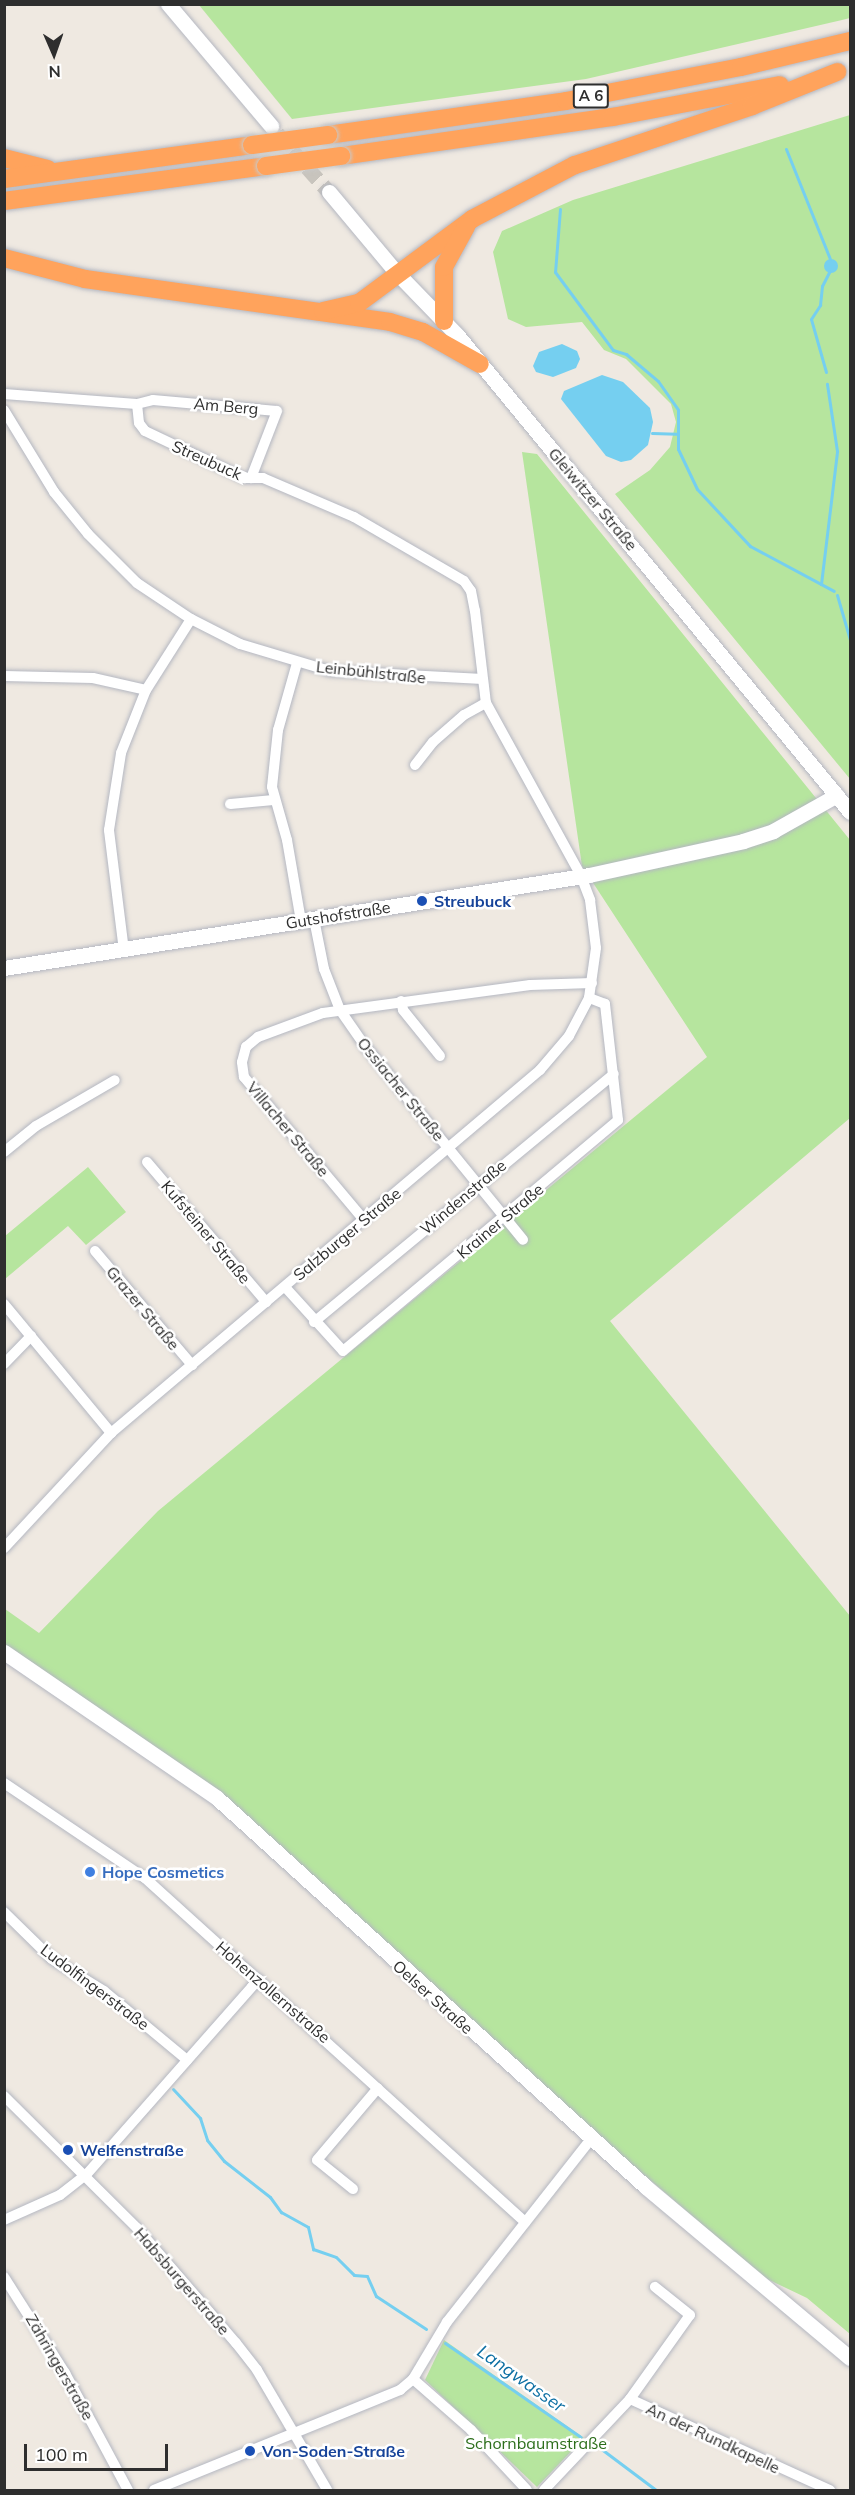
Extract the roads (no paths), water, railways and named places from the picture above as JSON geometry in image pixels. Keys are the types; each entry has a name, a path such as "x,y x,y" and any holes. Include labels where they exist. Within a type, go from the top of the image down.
{"highway":[{"name":"A 6","path":"4,179 566,101 741,67 850,41"},
{"name":"A 6","path":"4,201 624,115 844,70"},
{"path":"323,311 359,303 396,273 472,219 526,188 594,157 752,106 844,70"},
{"name":"A 6","path":"4,158 58,171"},
{"path":"444,321 444,267 472,219"},
{"path":"4,258 85,279 323,311 411,327 480,364"}],"main road":[{"path":"168,4 271,126"},
{"name":"Gleiwitzer Straße","path":"328,192 396,273 444,321 850,812"},
{"name":"Gutshofstraße","path":"4,968 124,951 581,876 743,841 773,831 837,795"},
{"name":"Oelser Straße","path":"4,1652 218,1798 592,2138 850,2358"}],"street":[{"path":"4,394 138,404"},
{"name":"Am Berg","path":"138,404 153,400 277,411 251,478"},
{"name":"Streubuck","path":"138,404 139,423 145,431 251,478 263,478 354,517 464,581 473,601 486,703 581,876"},
{"name":"Leinbühlstraße","path":"4,411 54,492 88,534 137,583 191,619 240,644 297,663 370,675 483,679"},
{"path":"124,951 111,868 110,808 122,749 146,690 191,619"},
{"name":"Ossiacher Straße","path":"297,663 273,759 274,800 308,920 340,1010 365,1046 480,1183 523,1240"},
{"path":"4,676 93,678 146,690"},
{"path":"415,765 433,742 464,715 486,703"},
{"path":"230,804 274,800"},
{"name":"Salzburger Straße","path":"4,1548 111,1433 540,1070 569,1036 589,998 595,924 581,876"},
{"name":"Villacher Straße","path":"364,1220 242,1070 246,1047 258,1037 323,1012 530,985 592,983"},
{"name":"Krainer Straße","path":"285,1287 314,1322 343,1351 618,1120 605,1004 589,998"},
{"path":"401,1001 404,1010 440,1056"},
{"name":"Windenstraße","path":"314,1322 614,1074"},
{"path":"4,1152 36,1126 115,1080"},
{"name":"Kufsteiner Straße","path":"147,1162 266,1302"},
{"name":"Grazer Straße","path":"95,1251 192,1365"},
{"path":"4,1304 111,1433"},
{"path":"4,1364 31,1336"},
{"name":"Hohenzollernstraße","path":"4,1783 145,1878 525,2222"},
{"name":"Ludolfingerstraße","path":"4,1912 52,1959 104,1991 187,2061"},
{"path":"4,2220 60,2195 86,2175 259,1979"},
{"path":"353,2189 317,2160 378,2088"},
{"name":"Habsburgerstraße","path":"4,2096 86,2175 237,2343 295,2432 327,2490"},
{"path":"154,2490 392,2394 413,2379 447,2322 592,2138"},
{"name":"Zähringerstraße","path":"4,2277 65,2373 128,2490"},
{"path":"544,2490 630,2398 690,2314 655,2287"},
{"path":"413,2379 471,2430 527,2490"},
{"name":"An der Rundkapelle","path":"630,2398 830,2490"}],"water":[{"path":"831,259 836,261 838,266 836,271 831,273 826,271 824,266 826,261"},
{"path":"562,344 577,351 580,359 576,368 553,377 536,372 533,366 539,352"},
{"path":"602,375 623,382 650,408 653,422 648,445 631,460 621,462 606,456 561,399 564,391"}],"waterway":[{"path":"786,149 830,259"},
{"path":"560,209 555,272 613,350 626,354 658,381 678,410 678,449 697,489 750,546 834,591"},
{"path":"826,372 811,319 820,305 822,286 829,272"},
{"path":"821,584 837,451 827,384"},
{"path":"652,433 676,434"},
{"path":"837,595 850,640"},
{"name":"Langwasser","path":"173,2089 200,2118 207,2140 224,2161 270,2197 281,2212 308,2227 313,2249 336,2257 354,2275 367,2276 376,2296 426,2329"},
{"name":"Langwasser","path":"445,2343 581,2437"},
{"name":"Langwasser","path":"596,2445 656,2490"}],"tunnel":[{"path":"277,133 329,192"}],"place":[{"name":"Streubuck","path":"422,901"},
{"name":"Hope Cosmetics","path":"90,1872"},
{"name":"Welfenstraße","path":"68,2150"},
{"name":"Von-Soden-Straße","path":"250,2451"}],"park label":[{"name":"Schornbaumstraße","path":"536,2443"}]}
